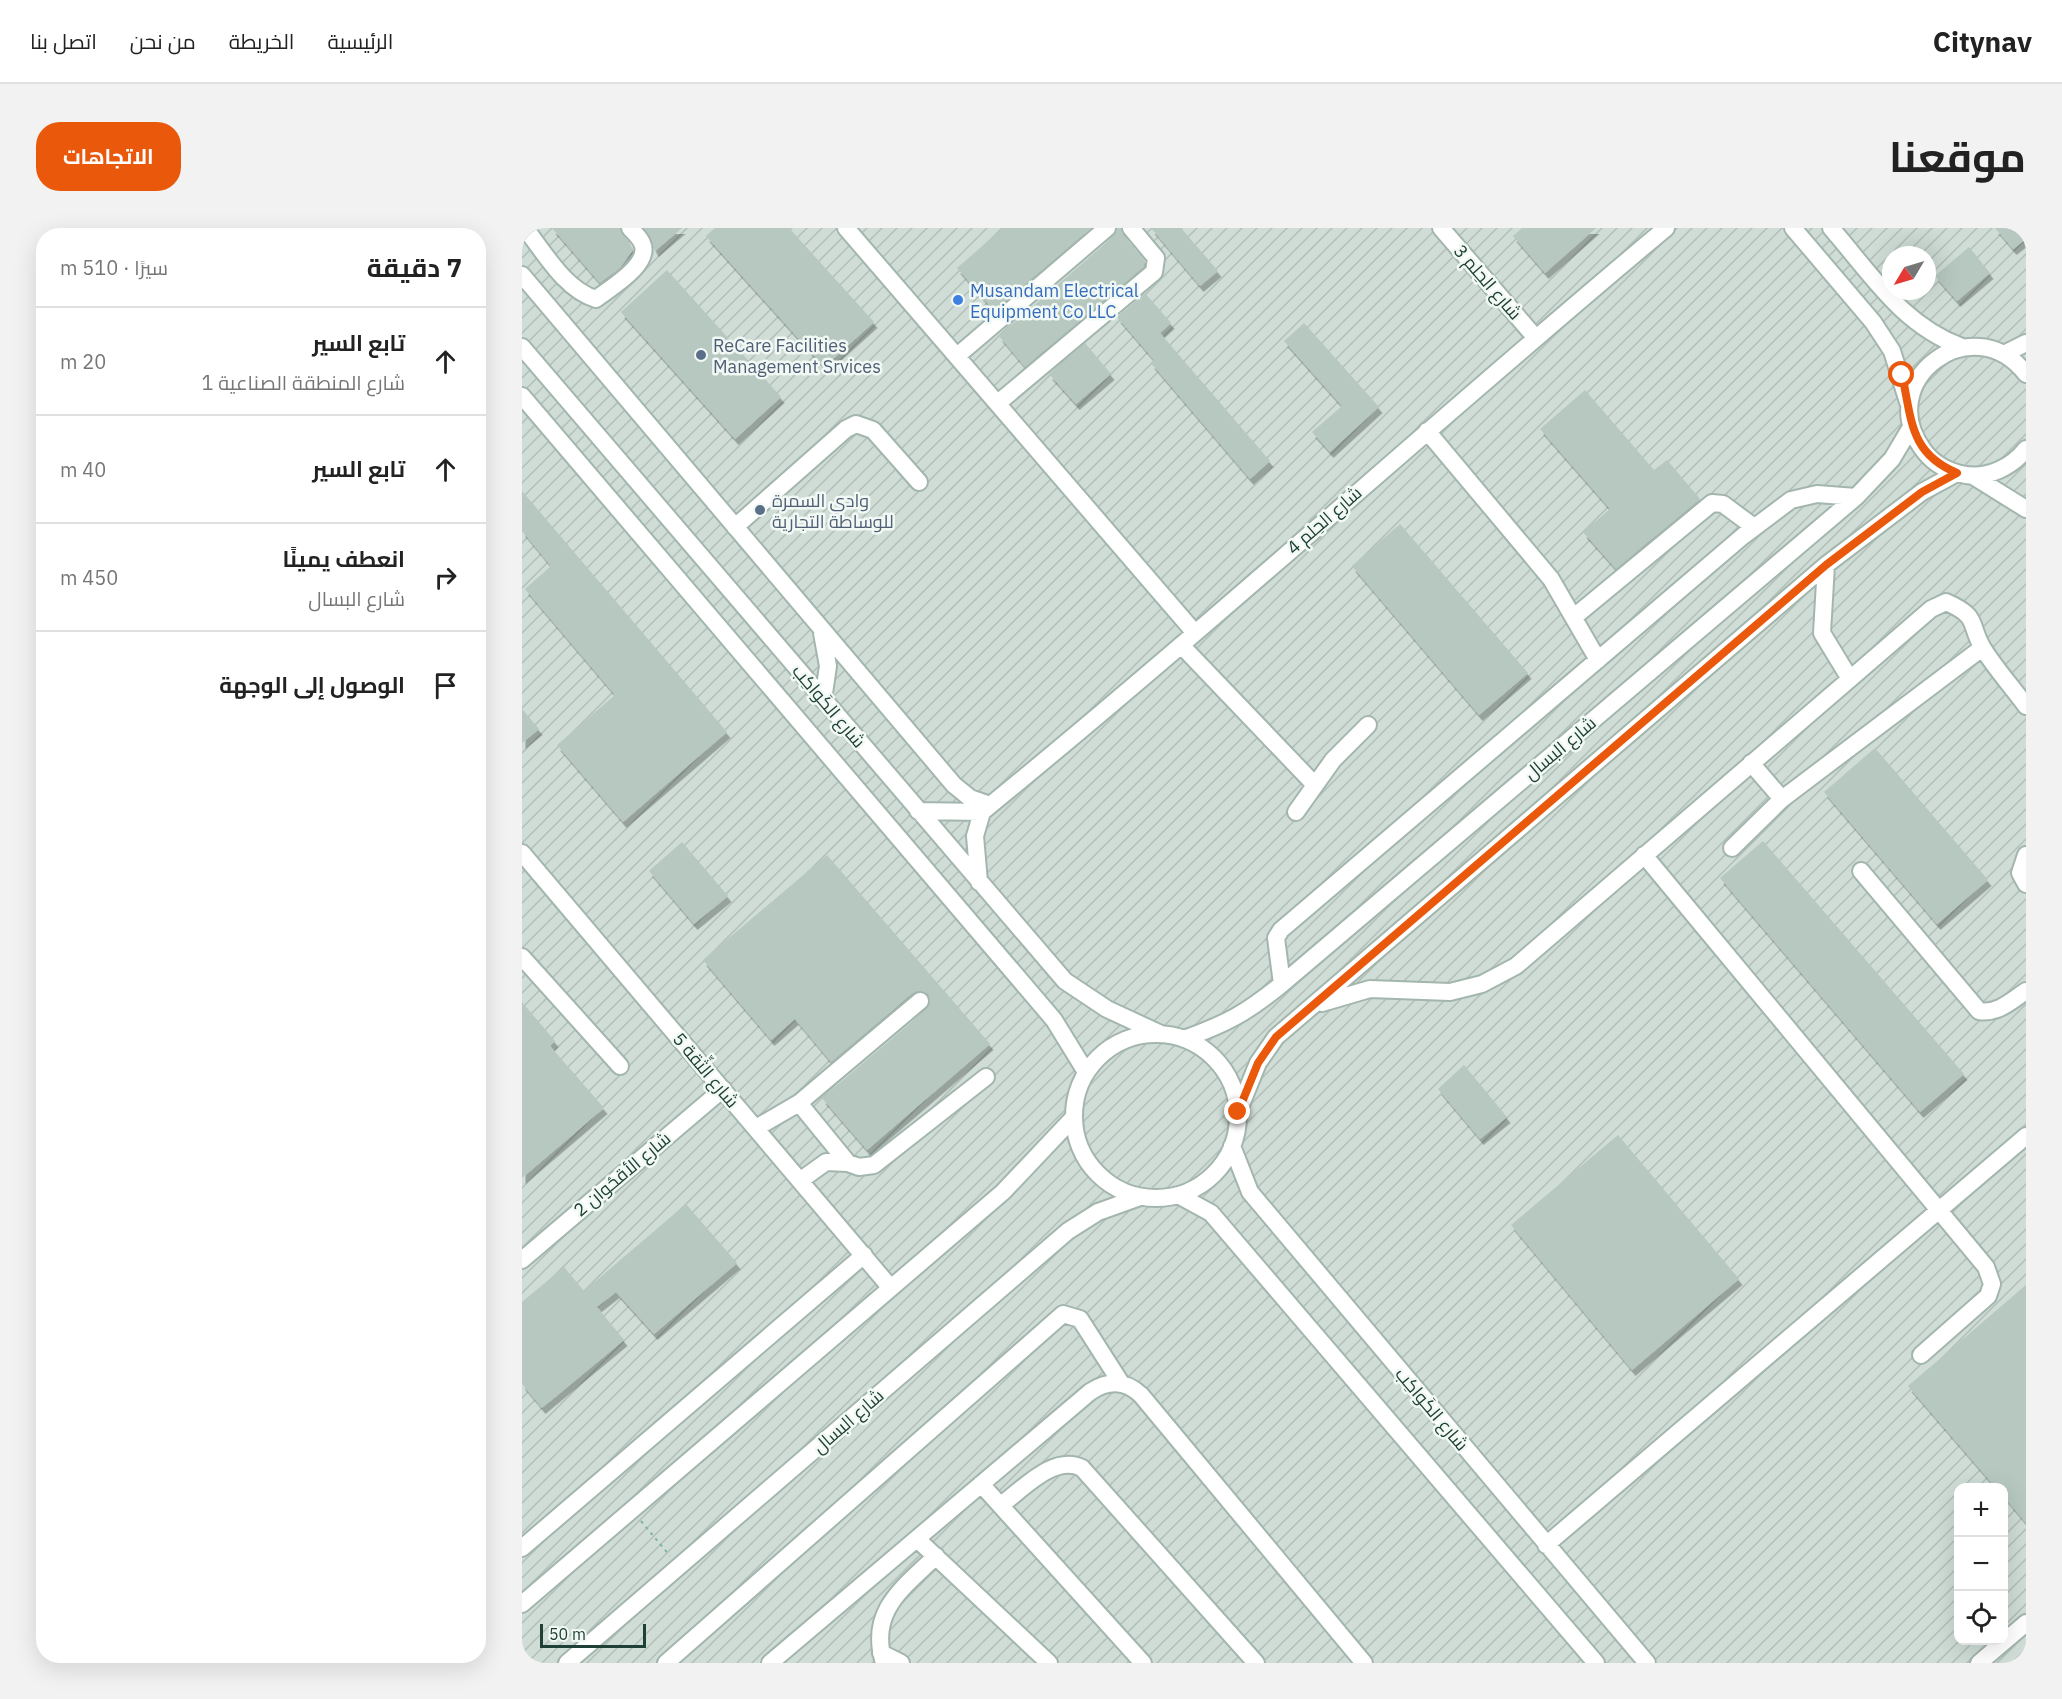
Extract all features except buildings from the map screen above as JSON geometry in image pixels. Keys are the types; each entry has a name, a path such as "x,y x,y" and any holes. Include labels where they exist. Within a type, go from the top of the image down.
{"street":[{"path":"525,232 570,284 583,295 596,299 638,266 644,256 643,244 630,228"},
{"path":"846,228 1195,633"},
{"path":"957,356 1107,228"},
{"path":"998,403 1154,272 1156,258 1131,228"},
{"name":"شارع الحِلم 3","path":"1441,228 1535,337"},
{"name":"شارع الحِلم 4","path":"986,808 1181,645 1535,337 1666,228"},
{"path":"1793,228 1874,322 1892,351 1902,375 1911,427 1928,457 1942,467 1965,474 2026,509"},
{"path":"1831,228 1915,323 1937,338 1962,347 1984,347 2004,354 2026,374"},
{"path":"1843,228 1847,247"},
{"path":"522,275 954,785 986,808"},
{"path":"2004,354 2026,343"},
{"name":"شارع الكَواكِب","path":"522,347 1065,981 1107,1009 1161,1034"},
{"path":"1909,407 1912,390 1926,368 1946,353 1962,347"},
{"name":"شارع الكَواكِب","path":"522,396 1054,1020 1086,1072"},
{"path":"735,527 846,429 856,424 873,430 919,482"},
{"name":"شارع البسال","path":"1184,1039 1227,1024 1282,984 1856,497 1892,459 1911,427"},
{"path":"1427,431 1551,579 1598,660"},
{"name":"شارع البسال","path":"1238,1112 1258,1063 1276,1037 1826,565 1913,498 1965,474 2001,470 2014,462 2026,449"},
{"path":"1282,984 1275,938 1281,930 1754,526 1791,500 1817,494 1856,497"},
{"path":"1574,617 1712,503 1723,504 1754,526"},
{"path":"1826,565 1821,633 1850,679"},
{"path":"1313,1006 1348,993 1370,989 1450,992 1482,984 1516,966 1931,609 1946,602 1961,609 1975,625 1982,648 2026,706"},
{"path":"820,627 828,666 823,700"},
{"path":"1181,645 1315,785"},
{"path":"1732,848 1782,800 1982,648"},
{"path":"1296,812 1340,753 1368,725"},
{"path":"1750,763 1782,800"},
{"path":"918,811 986,808"},
{"path":"979,882 975,836 986,808"},
{"name":"شارع الثِّقة 5","path":"522,853 890,1287"},
{"path":"1644,855 1986,1267 1992,1284 1988,1296 1921,1355"},
{"path":"2026,855 2020,873 2026,884"},
{"path":"1861,871 1979,1011 1990,1012 2001,1008 2026,991"},
{"path":"522,957 620,1066"},
{"path":"756,1128 800,1103 920,1001"},
{"path":"1161,1034 1184,1039 1208,1054 1227,1075 1238,1112 1233,1146 1211,1177 1196,1188 1178,1195 1159,1198 1140,1197 1119,1189 1093,1168 1077,1139 1074,1117 1077,1094 1086,1072 1100,1055 1118,1042 1139,1035 1161,1034"},
{"path":"801,1180 826,1162 848,1162 859,1167 874,1165 986,1077"},
{"name":"شارع الأقحُوان 2","path":"522,1260 723,1089"},
{"path":"800,1103 848,1162"},
{"path":"522,1604 1003,1192 1074,1117"},
{"path":"1546,1545 2026,1136"},
{"name":"شارع الكَواكِب","path":"1233,1146 1250,1192 1647,1663"},
{"path":"1178,1195 1211,1213 1596,1663"},
{"name":"شارع البسال","path":"567,1663 1068,1232 1098,1212 1140,1197"},
{"path":"522,1548 864,1255"},
{"path":"666,1663 1063,1314 1080,1319 1120,1383 1141,1395 1364,1663"},
{"path":"770,1663 1090,1392 1104,1384 1120,1383"},
{"path":"1001,1505 1057,1466 1070,1464 1082,1468 1256,1663"},
{"path":"981,1484 1143,1663"},
{"path":"916,1539 1049,1663"},
{"path":"901,1663 882,1658 881,1623 886,1608 895,1596 936,1556"},
{"path":"1979,1663 2026,1623"}],"path":[{"path":"632,1509 678,1566"}],"shaded area":[{"path":"522,228 2026,228 2026,1663 522,1663"}],"place":[{"name":"Musandam Electrical Equipment Co LLC","path":"958,300"},
{"name":"ReCare Facilities Management Srvices","path":"701,355"},
{"name":"وادي السمرة للوساطة التجارية","path":"760,510"}],"route":[{"path":"1238,1112 1258,1063 1276,1037 1826,565 1896,510 1922,492 1957,473 1942,467 1928,457 1918,443 1911,427 1902,375"}]}
